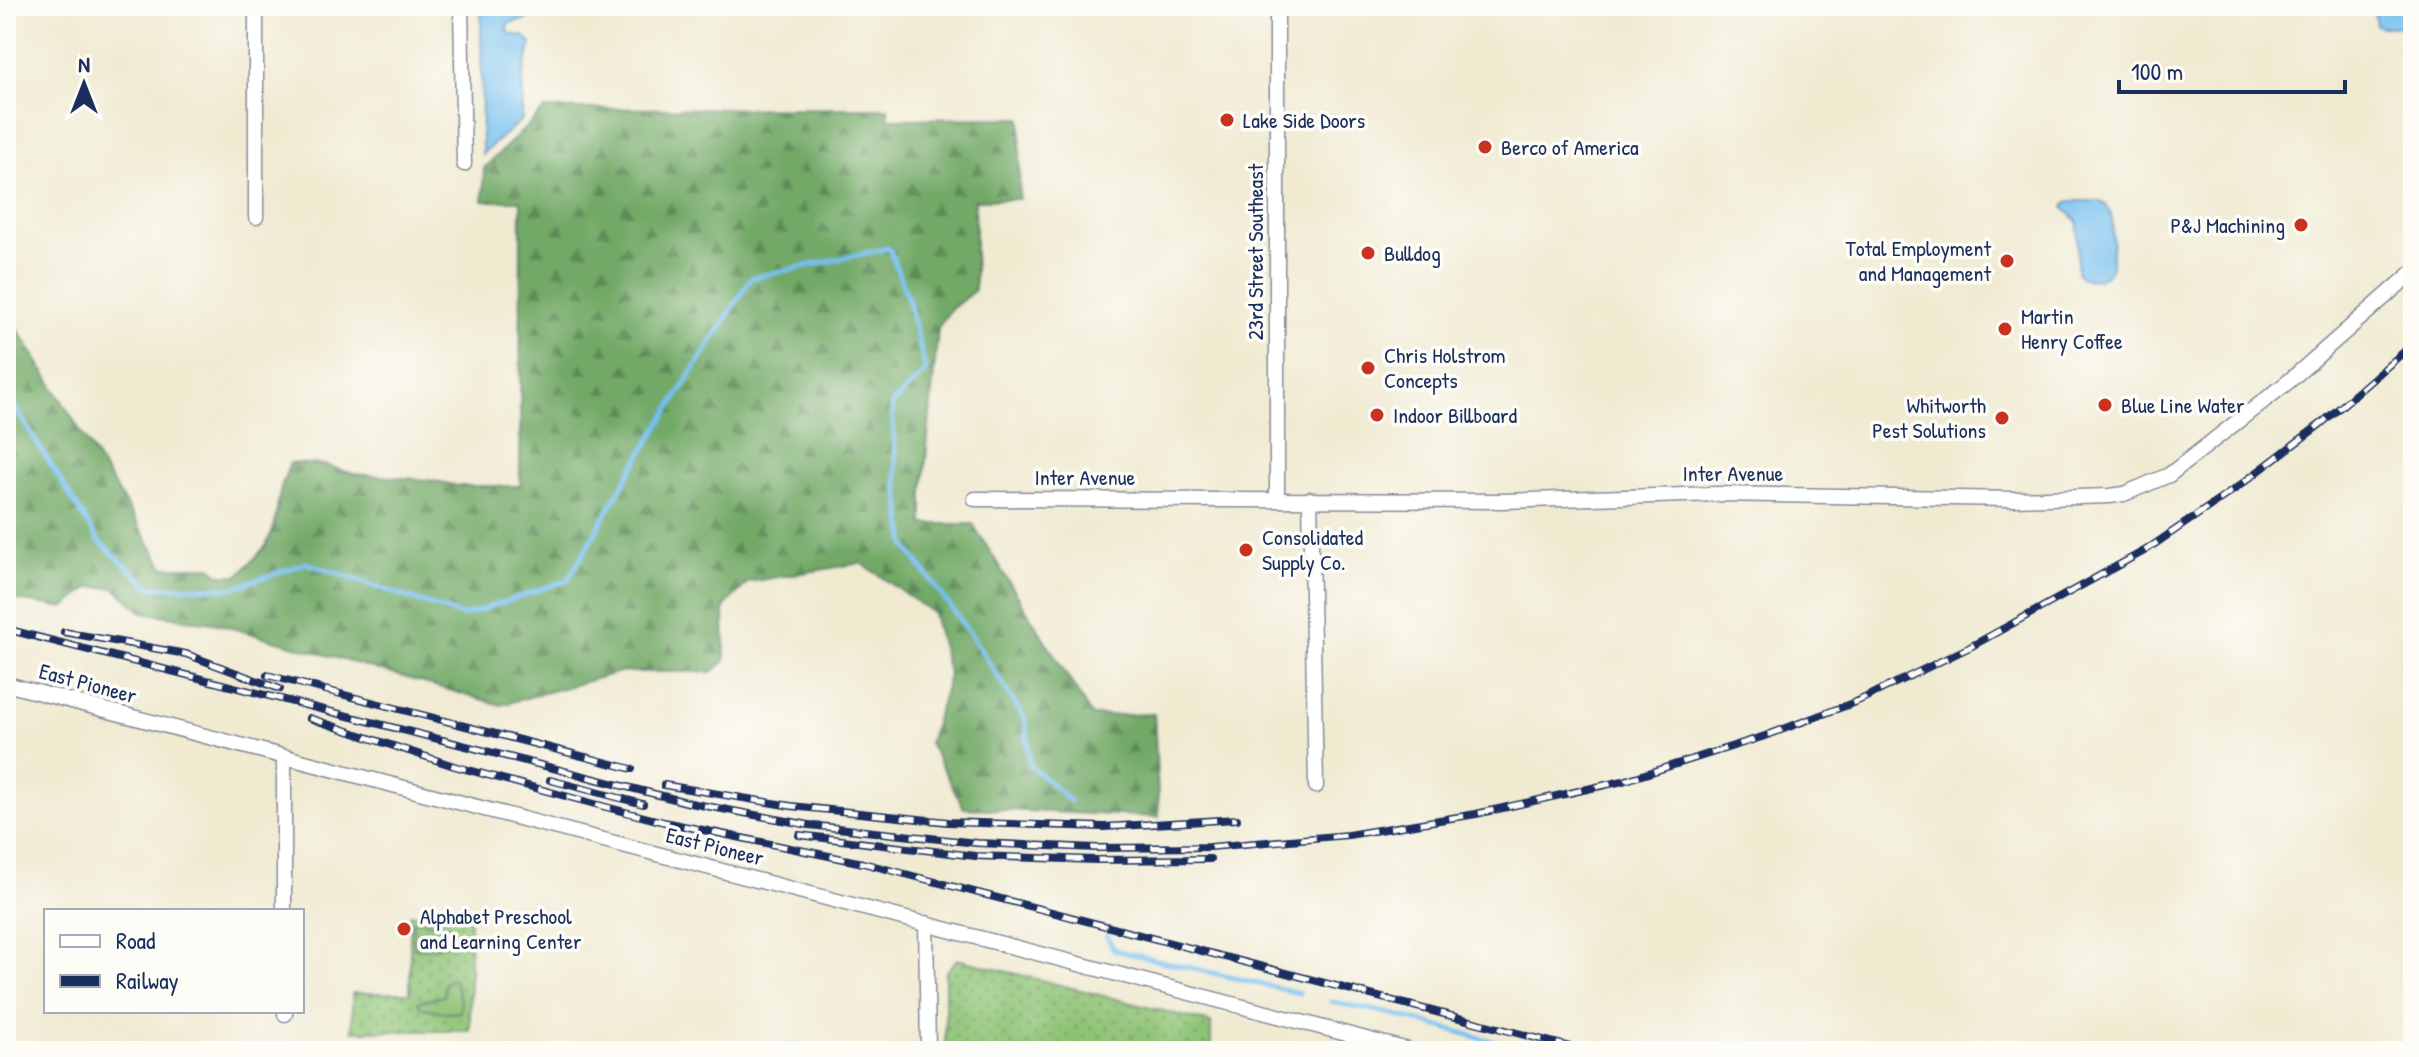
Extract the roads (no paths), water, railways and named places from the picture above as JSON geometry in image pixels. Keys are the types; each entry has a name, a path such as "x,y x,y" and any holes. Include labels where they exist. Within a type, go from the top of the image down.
{"street":[{"path":"256,6 256,217"},
{"path":"461,6 464,164"},
{"name":"23rd Street Southeast","path":"1277,6 1277,499"},
{"name":"Inter Avenue","path":"975,499 1503,501 1717,494 2014,499 2124,494 2169,475 2204,449 2288,382 2413,272"},
{"path":"1310,499 1316,786"},
{"name":"East Pioneer","path":"7,689 284,757 1412,1051"},
{"path":"284,757 284,909"},
{"path":"926,923 928,1051"}],"water":[{"path":"481,6 531,6 527,19 509,23 507,27 510,34 524,36 531,43 523,77 522,119 482,154"},
{"path":"2373,6 2413,6 2413,26 2376,25"},
{"path":"2070,201 2101,201 2110,213 2112,266 2101,278 2086,279 2077,273 2078,222 2064,208"}],"waterway":[{"path":"6,393 98,540 149,587 233,588 306,563 463,616 568,580 632,469 751,278 889,248 908,299 926,371 892,404 897,480 906,546 971,635 1025,719 1030,765 1070,801"},
{"path":"1107,936 1114,950 1299,993"},
{"path":"1332,1002 1388,1013 1529,1051"}],"railway":[{"path":"6,629 690,803 809,825 977,843 1097,848 1210,847 1348,835 1476,814 1623,781 1765,736 1858,701 1970,647 2146,550 2235,489 2322,423 2413,344"},
{"path":"64,632 186,654 280,689"},
{"path":"267,675 632,769"},
{"path":"309,718 454,766 606,807 863,863 1586,1051"},
{"path":"550,780 643,804"},
{"path":"664,785 791,806 948,822 1104,827 1237,819"},
{"path":"799,835 975,856 1096,860 1210,859"}],"place":[{"name":"Lake Side Doors","path":"1227,120"},
{"name":"Berco of America","path":"1485,147"},
{"name":"P&J Machining","path":"2301,225"},
{"name":"Bulldog","path":"1368,253"},
{"name":"Total Employment and Management","path":"2007,261"},
{"name":"Martin Henry Coffee","path":"2005,329"},
{"name":"Chris Holstrom Concepts","path":"1368,368"},
{"name":"Blue Line Water","path":"2105,405"},
{"name":"Indoor Billboard","path":"1377,415"},
{"name":"Whitworth Pest Solutions","path":"2002,418"},
{"name":"Consolidated Supply Co.","path":"1246,550"},
{"name":"Alphabet Preschool and Learning Center","path":"404,929"}]}
